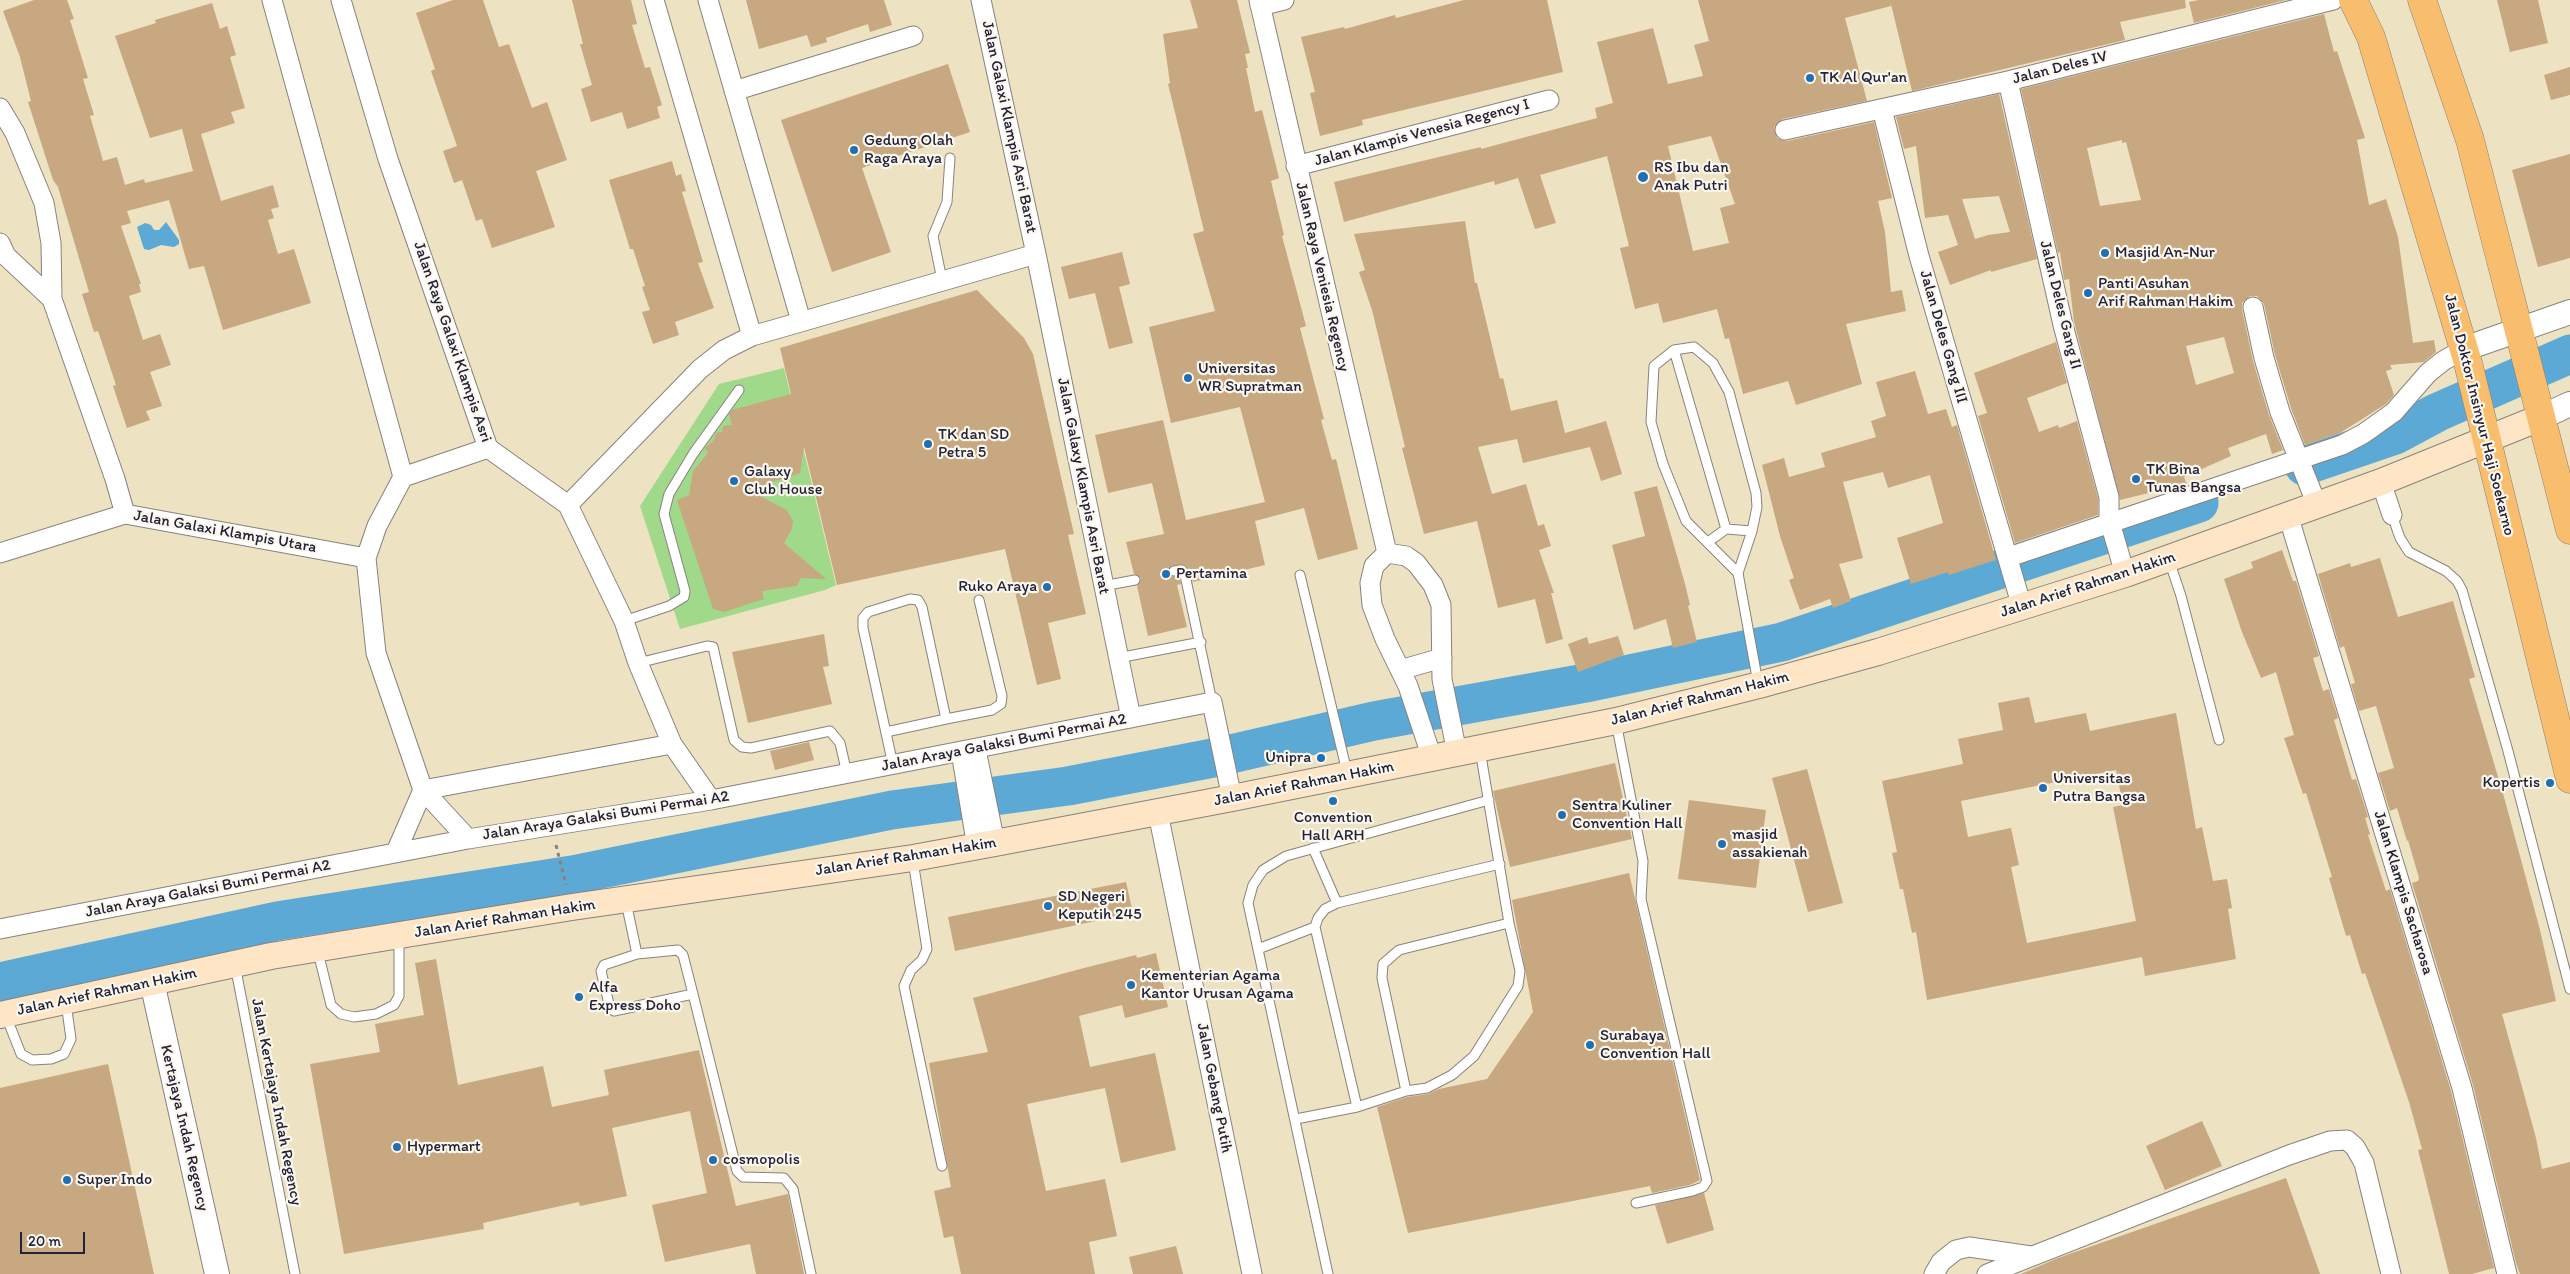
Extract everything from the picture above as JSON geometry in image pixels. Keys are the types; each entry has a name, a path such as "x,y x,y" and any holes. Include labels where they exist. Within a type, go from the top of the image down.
{"main road":[{"name":"Jalan Doktor Insinyur Haji Soekarno","path":"2353,0 2370,37 2466,356 2570,778"},
{"path":"2422,0 2470,140 2570,530"},
{"name":"Jalan Arief Rahman Hakim","path":"2,1014 234,964 317,949 626,899 913,858 986,845 1158,813 1231,789 1348,775 1616,720 1756,673 1878,652 2019,595 2125,574 2288,514 2314,499 2381,482 2542,417"}],"street":[{"path":"272,0 403,477"},
{"name":"Jalan Raya Galaxi Klampis Asri","path":"341,0 388,158 488,448 568,504 624,621 638,663 672,744 711,800"},
{"path":"654,0 752,336"},
{"path":"708,0 801,321"},
{"name":"Jalan Galaxi Klampis Asri Barat","path":"981,0 1036,254"},
{"path":"1259,3 1284,0"},
{"name":"Jalan Deles IV","path":"1785,130 2008,81 2333,0"},
{"name":"Jalan Raya Veniesia Regency","path":"1259,3 1387,553"},
{"path":"734,91 913,36"},
{"name":"Jalan Deles Gang II","path":"2008,81 2063,324 2109,497 2111,526 2125,574"},
{"name":"Jalan Klampis Venesia Regency I","path":"1296,166 1549,100"},
{"path":"0,108 15,133 44,203 51,243 52,299 115,478 125,514"},
{"name":"Jalan Deles Gang III","path":"1882,109 1919,256 2019,595"},
{"path":"0,243 6,256 52,299"},
{"path":"568,504 713,357 752,336 1036,254"},
{"name":"Jalan Galaxy Klampis Asri Barat","path":"1036,254 1130,718"},
{"path":"2254,307 2264,358 2299,463 2314,499"},
{"path":"2010,560 2299,463 2363,434 2394,412 2428,373 2443,361 2466,356 2521,335 2570,312"},
{"name":"Jalan Arief Rahman Hakim","path":"2542,417 2570,404"},
{"path":"468,839 423,790 376,652 366,558 377,526 403,477 488,448"},
{"path":"2381,482 2392,515"},
{"name":"Jalan Galaxi Klampis Utara","path":"0,553 125,514 366,558"},
{"name":"Jalan Klampis Sacharosa","path":"2288,514 2462,1088 2507,1274"},
{"path":"1432,758 1408,686 1385,639 1372,605 1370,583 1374,566 1387,553 1406,556 1416,563 1433,585 1441,605 1442,679 1450,719 1468,751"},
{"path":"1400,670 1442,658"},
{"path":"1212,702 1231,789"},
{"name":"Jalan Araya Galaksi Bumi Permai A2","path":"0,929 396,852 711,800 1212,702"},
{"path":"423,790 672,744"},
{"path":"968,751 986,845"},
{"path":"396,852 423,790"},
{"name":"Jalan Gebang Putih","path":"1158,813 1252,1274"},
{"name":"Kertajaya Indah Regency","path":"152,982 217,1274"},
{"path":"1987,1274 2289,1155 2330,1141 2347,1140 2355,1146 2364,1163 2390,1274"},
{"path":"1934,1274 1941,1262 1956,1250 1969,1246 2033,1256"}],"lane":[{"path":"942,280 933,236 947,202 950,158"},
{"path":"1738,573 1686,521 1663,464 1651,422 1654,366 1674,350 1694,347 1714,363 1729,392 1756,493 1757,507 1752,531 1738,573 1756,673"},
{"path":"1674,350 1726,529"},
{"path":"624,621 670,606 684,597 685,591 664,514 669,494 693,454 740,390"},
{"path":"2392,515 2400,538 2409,552 2446,572 2462,590 2506,742 2570,989"},
{"path":"1708,542 1726,529 1752,531"},
{"path":"2168,558 2181,596 2219,740"},
{"path":"1174,571 1182,570 1185,575 1201,642 1212,702"},
{"path":"1300,575 1348,775"},
{"path":"1103,586 1135,580"},
{"path":"893,765 863,628 863,618 868,612 910,599 918,600 922,607 946,719"},
{"path":"886,732 992,710 1001,704 1002,696 979,600"},
{"path":"1118,658 1201,642"},
{"path":"638,663 707,646 713,647 734,740 742,747 751,748 830,732 840,743 847,774"},
{"path":"1616,720 1644,861 1642,899 1707,1181 1703,1187 1692,1191 1636,1203"},
{"path":"1296,1119 1357,1107 1406,1091 1427,1088 1452,1075 1474,1056 1518,986 1520,971 1509,923 1489,800 1468,751"},
{"path":"1328,1274 1248,903 1253,885 1263,870 1286,856 1489,800"},
{"path":"1313,848 1337,903"},
{"path":"913,858 927,949 922,960 911,970 904,986 942,1166"},
{"path":"1357,1107 1315,927 1318,918 1325,910 1337,903 1500,864"},
{"path":"626,899 637,954"},
{"path":"1406,1091 1382,978 1383,964 1399,950 1509,923"},
{"path":"1258,949 1315,927"},
{"path":"317,949 331,1005 340,1014 354,1018 376,1014 394,1005 399,996 399,936"},
{"path":"693,994 614,1011 610,1008 601,971 604,965 637,954 678,950 683,955 693,994 737,1171 743,1177 784,1178 793,1188 811,1274"},
{"name":"Jalan Kertajaya Indah Regency","path":"234,964 295,1274"},
{"path":"2,1014 21,1054 32,1060 51,1059 64,1054 71,1039 66,1000"}],"path":[{"name":"Jalan Arief Rahman Hakim","path":"555,843 567,890"}],"green space":[{"name":"Galaxy Club House","path":"784,368 836,585 825,590 680,629 640,506 719,384"}],"water":[{"path":"166,222 179,240 179,244 174,247 161,245 149,250 144,249 137,227 145,223 151,225 154,230 159,230"}],"building":[{"path":"34,0 67,0 74,19 70,20 88,78 83,79 94,115 90,116 103,161 117,157 125,185 144,179 145,183 193,171 182,129 150,138 115,36 156,23 155,20 212,3 220,29 227,26 236,55 230,57 245,108 231,112 235,123 201,134 221,201 273,185 279,207 271,209 274,218 268,220 278,254 294,249 311,303 223,330 204,266 189,269 169,200 127,211 131,223 121,226 141,284 139,284 141,292 129,296 143,340 160,334 171,365 150,372 162,406 146,411 150,420 127,428 113,386 116,385 98,331 94,332 82,294 89,292 58,187 53,180 28,102 31,101 20,57 3,11"},
{"path":"453,0 483,0 499,47 509,44 532,108 547,102 567,160 536,171 555,227 492,248 482,219 476,221 462,180 454,183 443,151 457,146 431,71 435,69 416,13"},
{"path":"572,0 631,0 637,24 632,25 645,68 650,67 662,105 657,107 660,118 627,129 622,112 591,122 581,89 592,85 580,44 583,44"},
{"path":"746,0 884,0 892,25 870,32 868,24 826,38 827,42 811,47 807,35 759,49"},
{"path":"1190,0 1237,0 1250,53 1245,54 1248,68 1246,68 1255,112 1262,110 1279,178 1271,181 1284,235 1282,236 1306,326 1300,328 1324,419 1321,420 1332,460 1336,459 1358,549 1318,560 1304,508 1255,521 1265,565 1193,582 1190,572 1185,565 1171,566 1169,574 1179,577 1181,584 1177,585 1187,627 1148,636 1137,586 1141,578 1134,574 1126,542 1164,534 1152,483 1108,493 1095,435 1163,420 1186,520 1265,502 1240,407 1171,423 1149,327 1215,311 1193,234 1204,231 1168,84 1170,83 1163,34 1198,28"},
{"path":"1464,0 1547,0 1563,72 1362,120 1363,125 1320,136 1310,93 1315,92 1301,37 1344,27 1345,29 1395,15 1396,18"},
{"path":"1698,0 1890,0 1891,6 1845,18 1867,101 1783,119 1774,127 1777,138 1787,141 1874,122 1892,198 1878,201 1885,232 1891,292 1902,290 1906,311 1846,324 1862,384 1796,405 1788,381 1743,394 1729,338 1725,339 1717,309 1663,323 1658,303 1635,309 1620,248 1629,246 1607,156 1540,175 1556,223 1535,229 1518,178 1495,185 1494,181 1344,222 1334,182 1481,147 1481,149 1597,118 1595,108 1613,103 1597,42 1653,28 1668,84 1703,76 1694,45 1709,41","holes":["1711,136 1735,204 1720,208 1729,243 1693,251 1668,146"]},
{"path":"1890,0 2185,0 2186,8 2120,22 2125,40 1912,91"},
{"path":"2199,0 2286,0 2194,23 2189,2"},
{"path":"2497,0 2538,0 2548,43 2510,52"},
{"path":"2324,14 2334,52 2337,51 2365,138 2357,140 2369,205 2386,199 2398,237 2413,343 2434,340 2436,352 2424,362 2390,365 2392,369 2386,371 2394,395 2386,404 2340,433 2305,445 2291,408 2275,355 2264,304 2257,296 2250,296 2242,303 2242,309 2253,361 2269,415 2283,450 2272,454 2266,434 2228,448 2231,456 2184,477 2187,485 2166,492 2165,489 2120,500 2074,322 2069,279 2064,280 2060,252 2058,253 2021,89","holes":["2122,140 2122,143 2126,142 2141,200 2100,206 2087,148","2224,337 2234,373 2196,385 2186,346"]},
{"name":"Gedung Olah Raga Araya","path":"948,64 970,132 862,168 891,252 832,272 781,120"},
{"path":"2570,67 2570,95 2551,100 2544,75"},
{"path":"1999,94 2037,259 1991,272 1991,270 1950,285 1938,252 1958,245 1948,215 1925,218 1916,146 1904,149 1896,117","holes":["1999,196 2010,232 1975,239 1962,199"]},
{"path":"2570,154 2570,258 2538,267 2512,170"},
{"path":"672,161 676,176 681,174 686,191 682,192 703,262 698,263 714,308 675,322 679,335 653,344 642,312 650,310 642,287 645,286 633,249 630,249 609,180"},
{"path":"1465,221 1475,283 1477,283 1500,379 1503,378 1511,411 1557,400 1565,433 1606,421 1622,474 1601,481 1590,447 1523,463 1517,439 1478,447 1492,494 1526,484 1538,526 1544,524 1551,546 1539,550 1554,593 1551,593 1563,639 1546,644 1535,599 1498,608 1477,521 1424,534 1402,448 1405,447 1372,310 1359,272 1365,270 1354,234"},
{"path":"1122,252 1130,284 1119,287 1133,343 1109,349 1095,293 1069,299 1061,267"},
{"name":"TK dan SD Petra 5","path":"977,290 1024,338 1033,354 1074,534 1068,535 1086,614 1048,623 1061,679 1037,685 1005,549 837,585 804,447 800,473 748,490 787,510 793,521 792,529 784,543 826,579 801,578 797,586 762,591 764,599 724,612 713,609 677,500 689,495 693,471 708,453 705,448 714,440 716,433 722,432 723,426 732,425 729,414 732,410 791,394 780,348"},
{"path":"2056,342 2067,383 2027,398 2039,432 2058,425 2059,428 2077,421 2098,498 2098,515 2015,543 1978,416 1987,413 1974,373"},
{"path":"1915,371 1928,414 1946,409 1952,427 1957,425 1996,560 1949,575 1948,572 1911,584 1897,538 1943,523 1930,475 1888,488 1883,472 1843,482 1863,558 1839,564 1851,601 1833,608 1830,599 1800,610 1789,580 1794,578 1780,536 1762,465 1784,458 1789,477 1825,467 1821,453 1876,437 1871,421 1886,416 1876,382"},
{"path":"1657,486 1685,584 1690,605 1688,606 1697,642 1673,648 1666,619 1634,630 1612,545 1645,536 1634,492"},
{"path":"2282,550 2293,581 2296,581 2319,656 2313,658 2323,691 2329,689 2338,718 2334,720 2352,780 2356,779 2368,817 2365,818 2370,834 2368,835 2386,891 2390,889 2451,1091 2494,1268 2472,1274 2449,1274 2418,1150 2422,1149 2409,1102 2365,973 2362,974 2350,935 2346,936 2329,878 2332,877 2306,793 2303,794 2284,738 2294,735 2276,672 2261,678 2242,632 2224,579 2253,568 2251,562"},
{"path":"2380,558 2398,617 2453,601 2475,677 2469,679 2504,797 2540,930 2556,1001 2502,1014 2536,1138 2542,1169 2570,1162 2570,1274 2520,1274 2516,1263 2473,1085 2412,883 2418,881 2419,878 2397,808 2390,811 2378,773 2394,768 2376,706 2359,711 2351,684 2355,683 2344,646 2340,648 2318,574 2350,563 2351,567"},
{"path":"824,634 829,666 823,667 832,704 748,723 732,652"},
{"path":"1618,636 1624,655 1578,672 1568,644 1587,637 1589,644"},
{"path":"2029,697 2035,723 2086,713 2090,731 2176,713 2196,829 2202,827 2213,881 2227,879 2232,908 2228,909 2236,959 2145,976 2142,957 1927,1000 1916,932 1912,933 1903,889 1900,889 1892,853 1897,852 1882,781 1963,764 1958,739 2003,730 1998,703","holes":["2116,770 2123,805 2113,807 2136,921 2027,943 2011,867 2019,865 2011,828 1968,837 1961,801"]},
{"path":"809,742 814,760 775,770 770,751"},
{"name":"Sentra Kuliner Convention Hall","path":"1615,763 1632,839 1510,867 1493,791"},
{"path":"1807,769 1843,903 1808,912 1772,778"},
{"name":"masjid assakienah","path":"1689,800 1766,810 1756,888 1678,879"},
{"name":"Surabaya Convention Hall","path":"1629,873 1700,1180 1690,1185 1652,1193 1650,1186 1408,1233 1377,1107 1407,1097 1428,1094 1439,1089 1487,1079 1533,1012 1512,900"},
{"path":"1126,882 1133,913 955,951 948,917"},
{"path":"1156,953 1168,1007 1125,1018 1122,1005 1079,1016 1090,1067 1155,1053 1176,1150 1121,1163 1105,1088 1027,1104 1046,1191 1105,1179 1117,1236 1089,1242 1095,1274 961,1274 953,1236 944,1238 934,1191 951,1187 929,1063 988,1052 973,998 1136,955 1137,958"},
{"path":"436,959 458,1085 543,1066 552,1107 609,1095 604,1070 699,1050 736,1206 788,1194 804,1274 756,1274 750,1244 665,1262 652,1205 707,1193 690,1111 612,1128 627,1196 580,1206 579,1202 483,1223 484,1229 344,1254 310,1064 380,1052 375,1024 424,1015 415,963"},
{"name":"Super Indo","path":"108,1064 154,1274 0,1274 0,1088"},
{"path":"2202,1121 2222,1166 2165,1190 2146,1146"},
{"path":"2286,1178 2320,1274 2021,1274 2058,1258"},
{"path":"1704,1193 1714,1230 1667,1244 1655,1205"},
{"path":"1176,1246 1183,1274 1133,1274 1129,1257"}],"waterway":[{"path":"2304,466 2395,435 2438,412 2570,354"},
{"path":"0,982 277,921 572,875 892,810 1068,786 1218,757 1374,721 1591,682 1782,642 2199,503"}],"place":[{"name":"TK Al Qur'an","path":"1810,78"},
{"name":"Gedung Olah Raga Araya","path":"854,150"},
{"name":"RS Ibu dan Anak Putri","path":"1643,177"},
{"name":"Masjid An-Nur","path":"2105,253"},
{"name":"Panti Asuhan Arif Rahman Hakim","path":"2088,293"},
{"name":"Universitas WR Supratman","path":"1188,378"},
{"name":"TK dan SD Petra 5","path":"928,444"},
{"name":"TK Bina Tunas Bangsa","path":"2136,479"},
{"name":"Galaxy Club House","path":"734,481"},
{"name":"Pertamina","path":"1166,574"},
{"name":"Ruko Araya","path":"1047,587"},
{"name":"Unipra","path":"1321,758"},
{"name":"Kopertis","path":"2550,783"},
{"name":"Universitas Putra Bangsa","path":"2043,788"},
{"name":"Convention Hall ARH","path":"1333,801"},
{"name":"Sentra Kuliner Convention Hall","path":"1562,815"},
{"name":"masjid assakienah","path":"1722,844"},
{"name":"SD Negeri Keputih 245","path":"1048,906"},
{"name":"Kementerian Agama Kantor Urusan Agama","path":"1131,985"},
{"name":"Alfa Express Doho","path":"579,997"},
{"name":"Surabaya Convention Hall","path":"1590,1045"},
{"name":"Hypermart","path":"397,1147"},
{"name":"cosmopolis","path":"713,1160"},
{"name":"Super Indo","path":"67,1180"}]}
